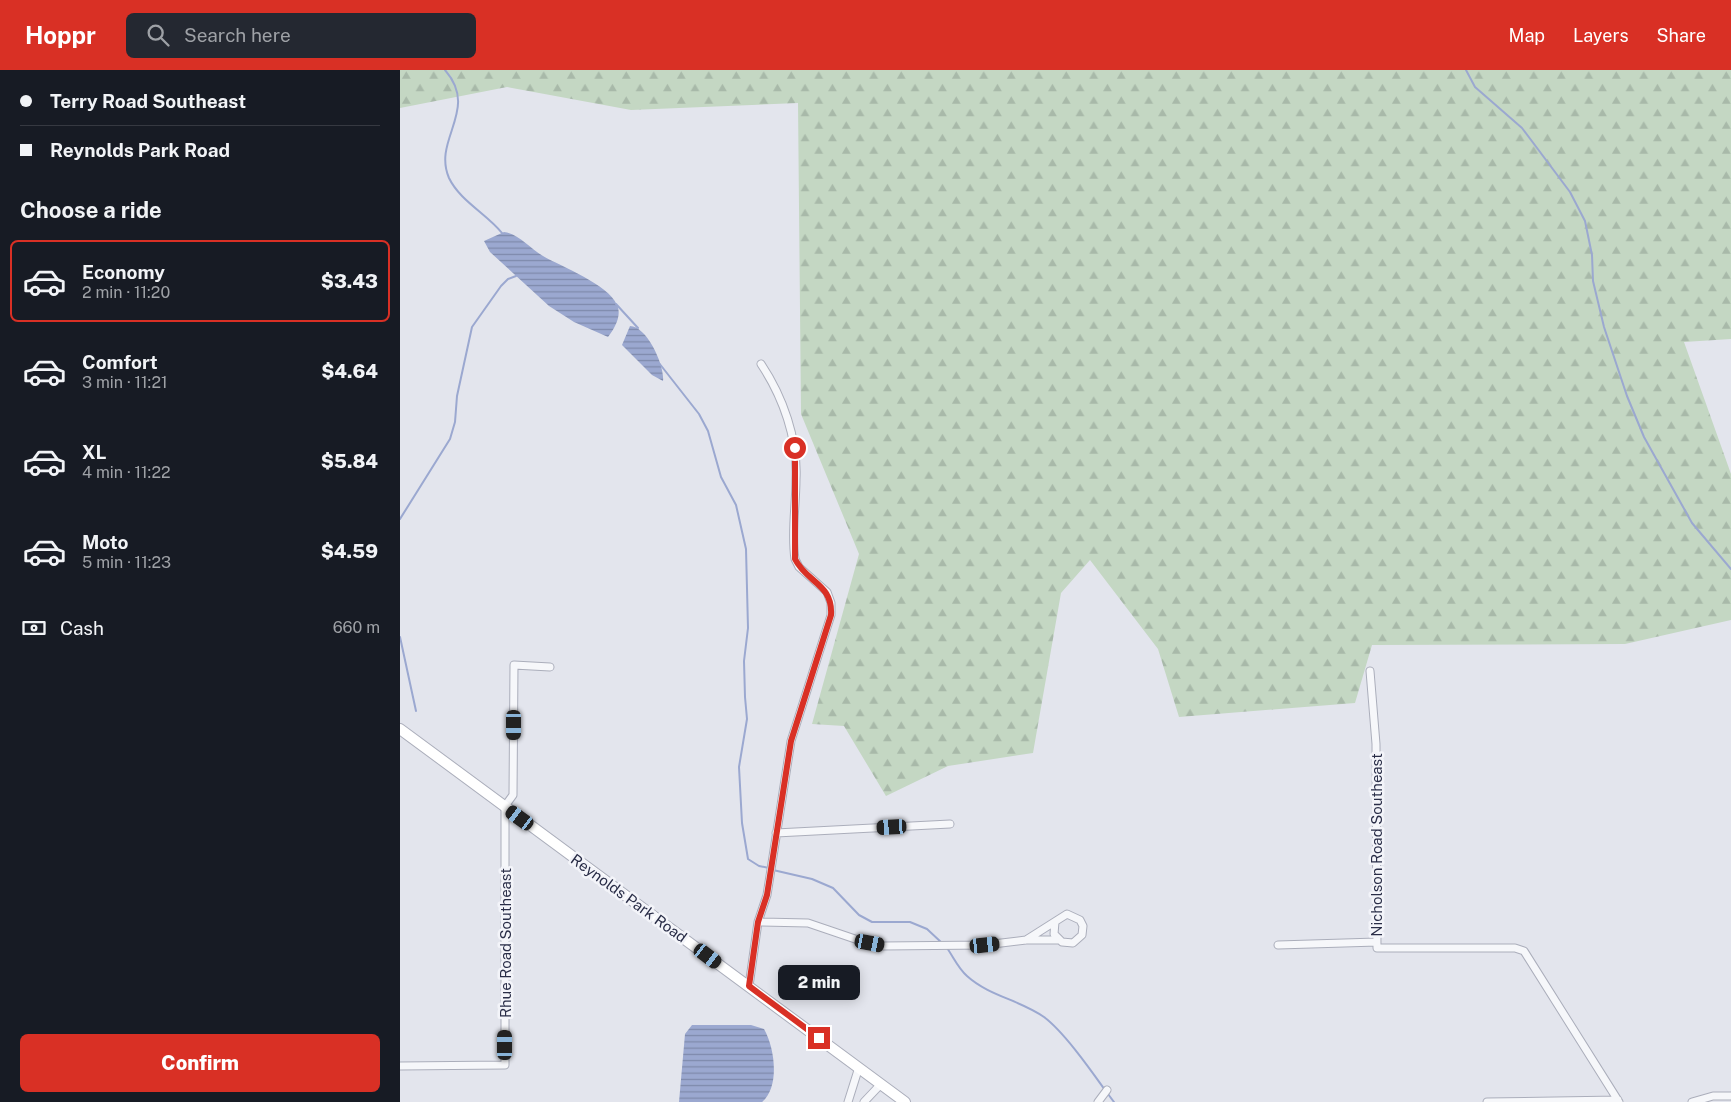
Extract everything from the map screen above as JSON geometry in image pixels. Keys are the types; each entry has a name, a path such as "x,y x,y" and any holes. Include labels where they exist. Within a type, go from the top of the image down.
{"main road":[{"name":"Reynolds Park Road","path":"400,729 905,1102"}],"street":[{"path":"749,986 758,922 767,895 791,741 825,638 832,609 827,592 799,567 795,559 795,448 786,417 770,378 761,364"},
{"path":"504,806 513,795 514,665 550,667"},
{"name":"Nicholson Road Southeast","path":"1370,671 1374,715 1377,948 1514,948 1524,951 1619,1101"},
{"name":"Rhue Road Southeast","path":"400,1066 505,1065 504,806"},
{"path":"776,833 950,824"},
{"path":"758,922 808,923 858,940 884,946 985,945 1026,940 1058,940 1069,944 1077,941 1082,935 1083,926 1080,920 1070,914 1060,917 1026,940"},
{"path":"1055,922 1054,930 1058,940"},
{"path":"1278,945 1377,942"},
{"path":"848,1102 859,1068"},
{"path":"864,1102 881,1084"},
{"path":"1098,1102 1106,1090"},
{"path":"1692,1102 1713,1096 1731,1096"},
{"path":"1487,1102 1619,1101"}],"green space":[{"path":"400,70 1731,70 1731,339 1684,342 1731,474 1731,620 1625,644 1372,645 1355,703 1179,717 1158,649 1090,560 1061,593 1033,753 948,766 886,796 844,726 812,724 859,554 801,414 798,103 631,110 507,87 400,108"}],"water":[{"path":"504,232 514,235 543,256 595,283 612,297 619,313 615,326 608,337 574,322 549,306 490,252 484,241"},
{"path":"630,326 643,332 654,348 661,366 663,381 652,375 622,345"},
{"path":"692,1025 751,1025 764,1029 771,1046 774,1067 771,1087 768,1095 762,1102 679,1102 685,1034"}],"waterway":[{"path":"445,70 455,85 458,98 457,111 446,150 445,164 449,178 460,194 502,233"},
{"path":"1466,70 1475,87 1522,128 1570,192 1585,221 1592,255 1593,281 1604,327 1627,396 1644,437 1692,523 1731,569"},
{"path":"400,519 450,439 455,422 457,396 472,327 501,286 508,279 516,276"},
{"path":"616,304 638,328"},
{"path":"659,363 699,414 708,431 721,477 736,505 746,549 748,628 744,661 747,719 739,767 742,823 748,859 759,866 769,868"},
{"path":"400,637 416,711"},
{"path":"773,870 812,879 833,888 859,915 872,922 910,922 927,929 942,943"},
{"path":"947,948 961,970 976,983 1035,1011 1052,1024 1076,1051 1105,1090"},
{"path":"1108,1094 1114,1102"}],"route":[{"path":"795,448 796,478 793,539 795,559 799,567 827,592 832,609 825,638 791,741 767,895 758,922 749,986 819,1038"}]}
